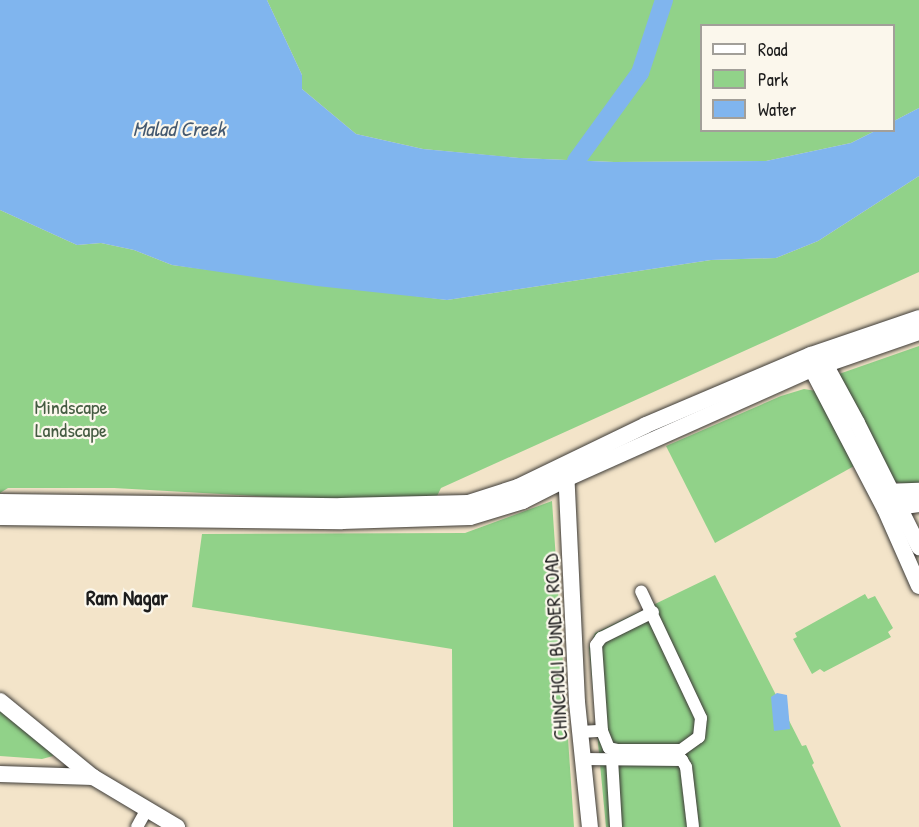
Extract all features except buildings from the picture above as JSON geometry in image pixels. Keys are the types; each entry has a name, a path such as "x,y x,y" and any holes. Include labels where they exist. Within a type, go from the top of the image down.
{"street":[{"path":"816,363 919,318"},
{"path":"0,517 342,521 446,519 492,512 523,501 566,472 646,425 816,363 919,332"},
{"path":"816,363 893,508 919,547"},
{"path":"0,502 445,505 488,498 566,472"},
{"name":"CHINCHOLI BUNDER ROAD","path":"566,472 580,732 590,827"},
{"path":"885,492 919,491"},
{"path":"893,508 919,504"},
{"path":"893,508 919,586"},
{"path":"641,591 653,612 701,718 699,737 681,750 616,750 609,748 602,731 596,645 601,638 653,612"},
{"path":"0,701 93,777 168,825"},
{"path":"580,732 602,731"},
{"path":"583,759 682,760 686,767 693,827"},
{"path":"612,759 616,827"},
{"path":"0,774 93,777"},
{"path":"137,827 146,811"}],"green space":[{"path":"267,0 919,0 919,108 895,120 895,24 700,24 700,132 873,132 851,143 766,161 614,162 519,158 423,149 356,134 302,89 302,75"},
{"name":"Mindscape Landscape","path":"919,176 919,272 441,488 435,500 274,497 114,488 8,488 0,493 0,210 77,245 101,243 134,250 172,265 447,300 711,260 776,258 818,241"},
{"path":"919,346 919,486 895,482 836,375"},
{"path":"804,389 816,391 856,465 715,543 666,446 781,396"},
{"path":"552,501 574,827 453,827 452,649 192,607 202,534 465,533"},
{"path":"715,575 802,746 806,745 814,763 812,765 841,827 606,827 589,648 595,633"},
{"path":"865,594 868,599 875,596 893,628 888,632 891,637 824,672 820,669 812,674 793,639 797,637 795,633"},
{"path":"0,709 51,747 53,756 42,759 0,756"}],"water":[{"name":"Malad Creek","path":"0,0 267,0 302,75 302,89 356,134 423,149 520,158 614,162 766,161 851,143 873,132 895,132 895,120 919,108 919,176 818,241 776,258 711,260 447,300 317,286 172,265 134,250 101,243 77,245 0,210"},
{"path":"777,693 787,695 790,729 774,731 771,697"}],"waterway":[{"path":"576,161 640,73 664,0"}],"district":[{"name":"Ram Nagar","path":"127,598"}]}
